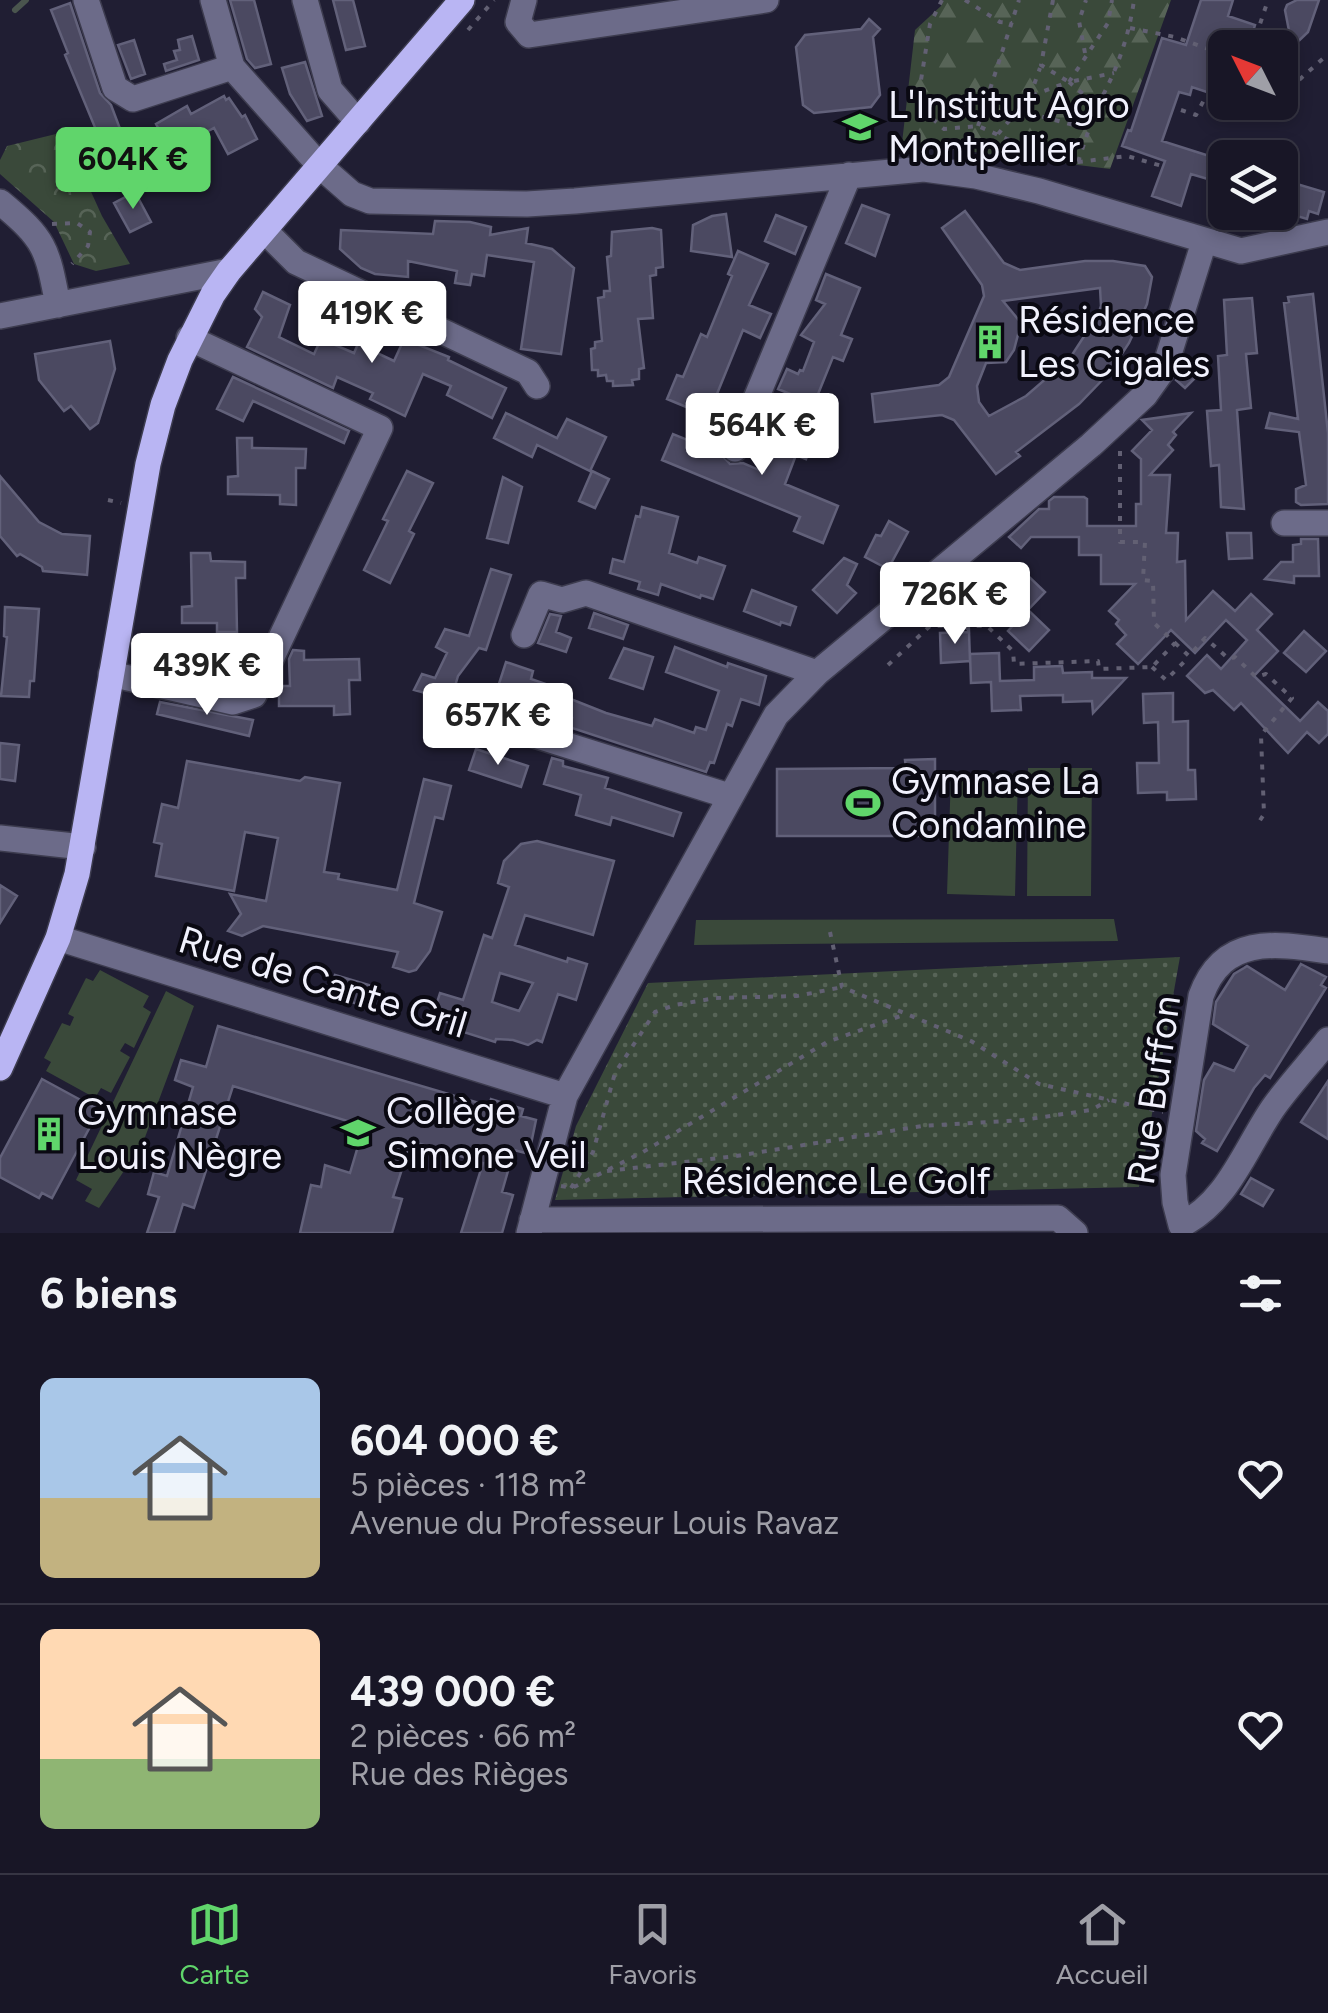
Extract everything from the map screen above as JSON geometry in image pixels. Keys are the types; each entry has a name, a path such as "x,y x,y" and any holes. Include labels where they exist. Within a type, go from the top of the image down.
{"main road":[{"path":"0,1068 58,938 83,846 148,464 163,405 189,338 228,272 462,0"}],"street":[{"path":"86,0 115,88 132,99 232,67"},
{"path":"213,0 232,67 320,166 363,200 575,201 924,169 976,176 1039,192 1241,251 1328,232"},
{"path":"305,0 330,90 358,122"},
{"path":"524,0 518,22 529,35 766,0"},
{"path":"735,450 849,175"},
{"path":"0,203 34,232 48,252 56,293"},
{"path":"264,230 296,262 528,372 537,386"},
{"path":"530,1226 565,1096 776,715 816,673 1109,430 1144,395 1165,367 1204,242"},
{"path":"0,316 56,293 228,272"},
{"path":"111,674 233,702 254,696 380,428 189,338"},
{"path":"1284,523 1328,523"},
{"path":"524,635 541,594 562,600 586,594 816,673"},
{"path":"492,722 729,796"},
{"path":"0,838 83,846"},
{"name":"Rue de Cante Gril","path":"58,938 565,1096"},
{"name":"Rue Buffon","path":"1328,951 1297,946 1242,950 1230,954 1207,979 1201,996 1173,1175 1175,1202 1184,1230 1223,1190 1273,1109 1328,1040"},
{"name":"Résidence Le Golf","path":"530,1226 592,1220 788,1225 1058,1218 1075,1233"}],"path":[{"path":"942,0 930,24 917,105 944,129 978,126 1030,151 1078,162 1127,156 1162,166"},
{"path":"965,0 1000,22 1012,23"},
{"path":"978,126 1020,0"},
{"path":"998,134 1030,96 1041,65 1053,0"},
{"path":"1085,53 1079,21 1086,0"},
{"path":"1069,82 1108,23 1112,0"},
{"path":"1078,162 1130,28 1134,0"},
{"path":"1258,30 1268,0"},
{"path":"1130,28 1208,49"},
{"path":"1298,81 1328,54"},
{"path":"1041,65 1097,106"},
{"path":"1030,96 1069,82 1114,73"},
{"path":"1180,110 1196,114 1208,99"},
{"path":"1017,110 1090,129"},
{"path":"34,232 60,221 77,223 90,232 81,256 56,293"},
{"path":"1109,430 1120,443 1120,542 1145,542 1143,580 1153,581 1154,623 1189,656"},
{"path":"888,665 930,626 987,626 1012,652 1014,664 1098,661 1099,669 1152,667 1175,644"},
{"path":"1152,667 1166,680 1205,638 1229,659 1235,657 1256,677 1266,674 1292,698 1260,734 1264,814 1259,822"},
{"path":"830,932 843,987"},
{"path":"571,1188 593,1152 614,1073 655,1012 675,1004 716,998 796,996 843,987 971,1041 1040,1084 1144,1108"},
{"path":"552,1184 571,1188 643,1152 826,1042 906,1014"},
{"path":"607,1170 736,1156 922,1126 1023,1120 1091,1110 1109,1100"}],"green space":[{"path":"943,0 1171,0 1110,169 902,143 915,30"},
{"path":"64,132 102,216 130,264 96,271 74,264 54,222 0,174 0,160 7,146"},
{"path":"1028,768 1092,768 1091,896 1027,896"},
{"path":"951,773 1018,774 1015,896 947,894"},
{"path":"1114,919 1118,941 694,945 696,920"},
{"path":"1180,957 1139,1187 555,1200 576,1126 648,983"},
{"path":"100,970 149,996 143,1007 151,1012 134,1048 125,1043 120,1051 130,1057 111,1093 101,1088 95,1098 46,1071 51,1062 44,1058 62,1023 70,1026 74,1017 68,1014 86,978 93,981"},
{"path":"166,991 194,1006 141,1148 133,1147 130,1162 99,1208 85,1201 92,1189 76,1180"}],"building":[{"path":"230,0 254,0 271,64 255,68 247,59"},
{"path":"333,0 353,0 365,46 346,50"},
{"path":"1201,0 1233,0 1228,16 1255,25 1253,30 1208,30 1208,92 1192,87 1190,95 1179,92 1162,141 1208,156 1208,179 1191,174 1181,206 1152,196 1165,161 1122,146 1128,130 1131,131 1162,38 1186,45"},
{"path":"1297,0 1319,0 1308,32 1298,42 1298,30 1289,30 1287,5"},
{"path":"70,3 100,93 111,105 122,134 101,142 51,10"},
{"path":"869,19 880,29 873,37 880,95 871,107 814,113 803,105 796,47 805,35 861,29"},
{"path":"192,36 199,60 166,71 164,64 177,60 174,51 180,50 178,40"},
{"path":"134,40 145,74 131,79 118,45"},
{"path":"305,62 322,116 307,121 290,94 282,68"},
{"path":"224,96 242,117 245,115 257,139 228,154 214,128 171,151 156,124 187,106 191,114"},
{"path":"1298,184 1324,192 1318,214 1309,211 1307,219 1298,216"},
{"path":"135,192 151,222 130,232 114,203"},
{"path":"862,205 889,215 875,256 846,243"},
{"path":"965,211 1004,263 1020,270 1113,261 1145,266 1152,277 1147,304 1110,372 1079,404 1016,452 1020,456 996,474 954,420 942,415 875,422 872,394 939,385 949,377 984,296 982,285 942,228","holes":["1100,288 1101,306 1070,358 1026,396 989,416 979,402 977,386 986,363 1006,362 1014,350 1021,323 1003,301"]},
{"path":"726,214 732,257 691,251 693,225"},
{"path":"776,215 806,227 795,254 765,241"},
{"path":"435,221 491,227 490,235 528,228 526,243 552,249 574,268 561,354 521,349 534,262 487,255 484,276 472,274 470,285 455,283 457,271 408,261 408,277 375,274 361,268 340,249 341,230 433,234"},
{"path":"661,230 663,267 656,268 656,275 650,276 653,318 638,319 644,368 639,369 639,379 632,380 633,385 613,386 606,375 598,376 598,370 592,370 591,349 595,342 602,341 598,298 604,297 604,291 610,291 607,257 611,256 612,232"},
{"path":"738,251 768,264 749,305 771,314 760,338 743,330 708,416 667,399 677,375 683,377 701,334 707,337"},
{"path":"826,274 860,288 841,335 852,339 843,361 833,357 814,404 778,389 787,369 798,374 803,371 814,342 801,335 825,304 816,300"},
{"path":"263,292 290,305 279,337 314,354 321,339 354,353 358,344 394,361 404,339 449,357 448,360 506,388 492,418 447,395 451,386 423,374 405,416 370,399 373,393 337,377 333,388 247,347 262,317 255,309"},
{"path":"1313,294 1328,433 1328,504 1301,505 1296,502 1296,489 1306,485 1299,432 1266,428 1270,413 1298,419 1284,303 1289,302 1288,297"},
{"path":"1252,298 1257,353 1246,354 1251,408 1237,410 1244,509 1221,507 1219,465 1211,466 1207,411 1221,410 1218,356 1227,355 1224,300"},
{"path":"110,341 115,369 98,423 90,429 71,406 64,411 39,380 35,354"},
{"path":"1188,359 1201,372 1185,388 1176,380"},
{"path":"233,377 349,431 344,443 253,401 243,421 217,409"},
{"path":"506,413 557,438 567,419 606,437 590,471 537,445 532,457 494,438"},
{"path":"1191,413 1173,432 1176,435 1168,445 1173,450 1150,475 1170,475 1166,533 1178,533 1177,562 1185,561 1186,620 1213,591 1235,611 1251,594 1272,614 1257,630 1278,651 1254,676 1300,721 1318,702 1328,711 1328,734 1319,743 1307,732 1288,753 1241,703 1234,710 1213,690 1205,693 1187,676 1207,655 1221,669 1247,640 1226,620 1195,653 1171,630 1138,664 1117,644 1126,635 1109,611 1135,584 1101,584 1101,555 1079,555 1079,537 1031,537 1021,548 1009,537 1039,509 1049,509 1049,501 1054,497 1087,499 1087,526 1136,526 1136,504 1141,504 1141,459 1132,451 1152,430 1142,420"},
{"path":"782,423 815,436 806,459 796,455 785,484 838,506 823,543 794,531 800,517 662,460 673,434 720,453 730,464 743,463 764,472"},
{"path":"237,438 252,438 252,448 306,449 305,468 296,468 296,505 280,504 280,495 228,494 228,477 238,476"},
{"path":"407,471 433,483 409,531 414,534 390,583 364,570"},
{"path":"592,471 609,479 595,508 579,501"},
{"path":"0,476 39,522 62,534 90,536 87,575 43,571 20,554 17,556 0,536"},
{"path":"503,477 522,487 508,543 487,538"},
{"path":"642,507 678,517 669,553 697,563 699,557 725,566 713,599 661,584 658,595 638,589 640,582 610,573 613,559 624,562"},
{"path":"889,521 908,532 888,569 865,557 876,535 881,536"},
{"path":"1227,533 1251,533 1252,558 1229,559"},
{"path":"1301,539 1318,539 1319,576 1294,576 1294,583 1265,579 1281,562 1293,562 1293,545 1301,544"},
{"path":"191,553 210,553 211,561 245,562 245,578 236,578 237,632 217,632 217,623 182,623 182,607 192,606"},
{"path":"844,558 857,564 847,585 856,593 837,613 813,590"},
{"path":"491,569 511,575 486,650 479,648 458,676 451,700 414,690 422,674 435,678 447,653 436,647 445,629 469,636"},
{"path":"987,569 1008,589 1024,572 1045,592 1028,610 1049,630 1029,651 1008,631 1020,618 1000,598 989,610 967,591 969,631 938,602 958,580 967,590"},
{"path":"752,590 796,607 790,625 744,611"},
{"path":"5,607 39,609 34,681 30,681 29,697 1,696 7,637"},
{"path":"594,613 628,625 623,639 589,628"},
{"path":"550,614 561,616 556,632 571,638 566,652 538,643"},
{"path":"1304,631 1326,651 1306,672 1284,653"},
{"path":"969,632 970,661 941,663 940,633"},
{"path":"675,647 727,667 728,663 766,676 759,705 741,699 732,726 727,724 714,763 710,762 706,772 569,727 572,718 496,693 506,662 533,671 531,679 560,689 558,694 606,713 652,726 655,719 694,733 696,727 706,730 719,691 666,672"},
{"path":"624,648 653,657 643,689 610,678"},
{"path":"293,650 304,651 304,660 359,659 360,680 349,680 350,714 334,715 334,706 279,706 279,686 290,686 289,659"},
{"path":"999,653 1000,681 1034,680 1034,667 1062,666 1063,673 1092,672 1092,678 1126,678 1093,713 1092,701 1063,702 1063,695 1020,696 1021,710 992,711 991,682 971,683 970,654"},
{"path":"1173,693 1173,722 1188,721 1188,770 1195,770 1196,799 1167,800 1167,792 1138,793 1137,763 1159,763 1158,722 1144,723 1143,694"},
{"path":"160,702 253,720 249,736 157,714"},
{"path":"0,743 19,745 15,781 0,779"},
{"path":"476,749 528,766 521,787 469,770"},
{"path":"552,758 563,761 563,766 608,778 605,788 681,813 673,836 612,817 610,825 576,815 581,795 544,784"},
{"path":"935,759 935,836 777,836 777,769 906,768 905,760"},
{"path":"187,761 300,781 305,777 340,783 324,872 339,874 338,879 397,890 424,779 451,786 443,819 435,817 414,903 442,912 430,951 416,970 393,967 398,952 263,926 242,936 228,931 241,914 230,894 266,901 278,838 245,832 234,891 156,876 162,844 154,842 162,804 178,808"},
{"path":"537,841 614,861 593,935 525,915 515,945 567,962 568,958 587,964 576,1000 558,994 542,1042 537,1040 528,1045 513,1040 495,1042 457,1030 435,1009 440,993 463,1000 484,935 492,938 509,887 498,883 504,861 521,844","holes":["500,973 533,983 519,1011 492,1002"]},
{"path":"0,885 17,896 0,923"},
{"path":"1301,964 1326,977 1321,985 1326,988 1270,1078 1265,1075 1254,1088 1217,1151 1202,1143 1205,1139 1196,1131 1204,1080 1214,1063 1234,1071 1248,1046 1213,1024 1216,1002 1234,974 1247,966 1285,990"},
{"path":"335,975 369,985 363,1005 329,997"},
{"path":"218,1026 489,1106 491,1099 523,1109 521,1116 536,1120 529,1154 514,1150 502,1192 513,1195 502,1233 461,1233 483,1163 411,1141 393,1197 402,1199 392,1233 300,1233 311,1185 321,1187 325,1165 350,1173 364,1126 233,1086 194,1208 183,1204 174,1233 147,1233 159,1197 148,1194 154,1172 167,1176 193,1087 175,1080 181,1060 206,1067"},
{"name":"Gymnase Louis Nègre","path":"42,1079 99,1110 52,1198 42,1193 39,1198 0,1177 0,1158"},
{"path":"1328,1081 1328,1139 1301,1122"},
{"path":"1251,1178 1273,1190 1263,1206 1241,1194"}],"waterway":[{"path":"15,10 26,0"}],"place":[{"name":"L'Institut Agro Montpellier","path":"860,127"},
{"name":"Résidence Les Cigales","path":"990,342"},
{"name":"Gymnase La Condamine","path":"863,803"},
{"name":"Collège Simone Veil","path":"358,1133"},
{"name":"Gymnase Louis Nègre","path":"49,1134"}]}
